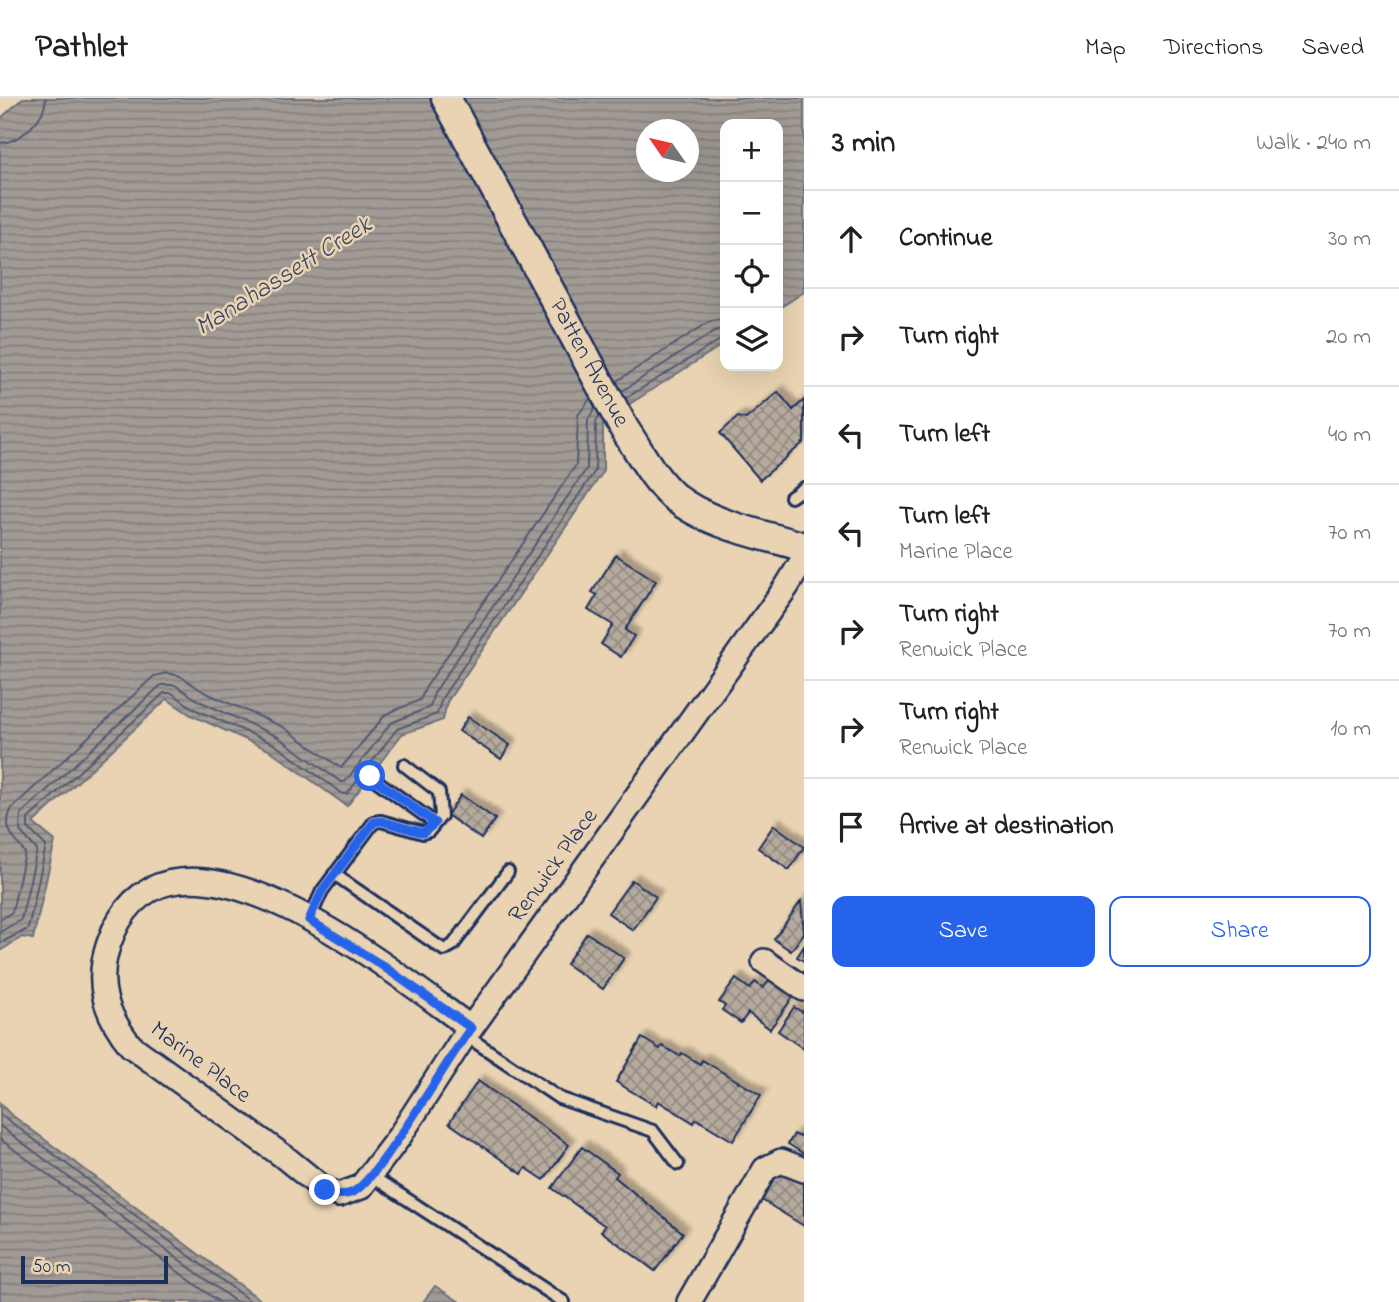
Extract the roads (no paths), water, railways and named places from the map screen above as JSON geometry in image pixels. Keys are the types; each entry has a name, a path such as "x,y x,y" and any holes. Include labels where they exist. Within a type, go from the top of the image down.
{"street":[{"name":"Patten Avenue","path":"446,98 625,430 658,479 694,510 804,547"},
{"name":"Renwick Place","path":"339,1195 352,1193 370,1175 468,1032 787,586 804,558"},
{"name":"Marine Place","path":"339,1195 325,1190 283,1156 131,1046 116,1028 102,989 104,957 124,913 136,898 170,881 202,878 222,881 262,896 309,920 380,964 468,1032"},
{"path":"764,961 804,989"},
{"path":"689,1302 765,1168 781,1161 804,1170"}],"lane":[{"path":"790,497 804,488"},
{"path":"309,920 317,898 374,822 381,821 423,833 435,823 442,809 439,792 404,765"},
{"path":"370,776 435,823"},
{"path":"334,874 444,950 453,945 508,872"},
{"path":"468,1032 559,1098 653,1131 678,1164"},
{"path":"370,1175 564,1302"}],"water":[{"name":"Manahassett Creek","path":"23,98 804,98 804,292 783,306 783,119 720,119 720,346 603,421 603,472 447,702 443,720 402,734 347,806 271,751 191,715 167,699 33,823 55,841 33,939 22,937 0,951 0,119"},
{"path":"0,1103 9,1113 263,1302 0,1302"},
{"path":"435,1286 460,1302 423,1302"}]}
